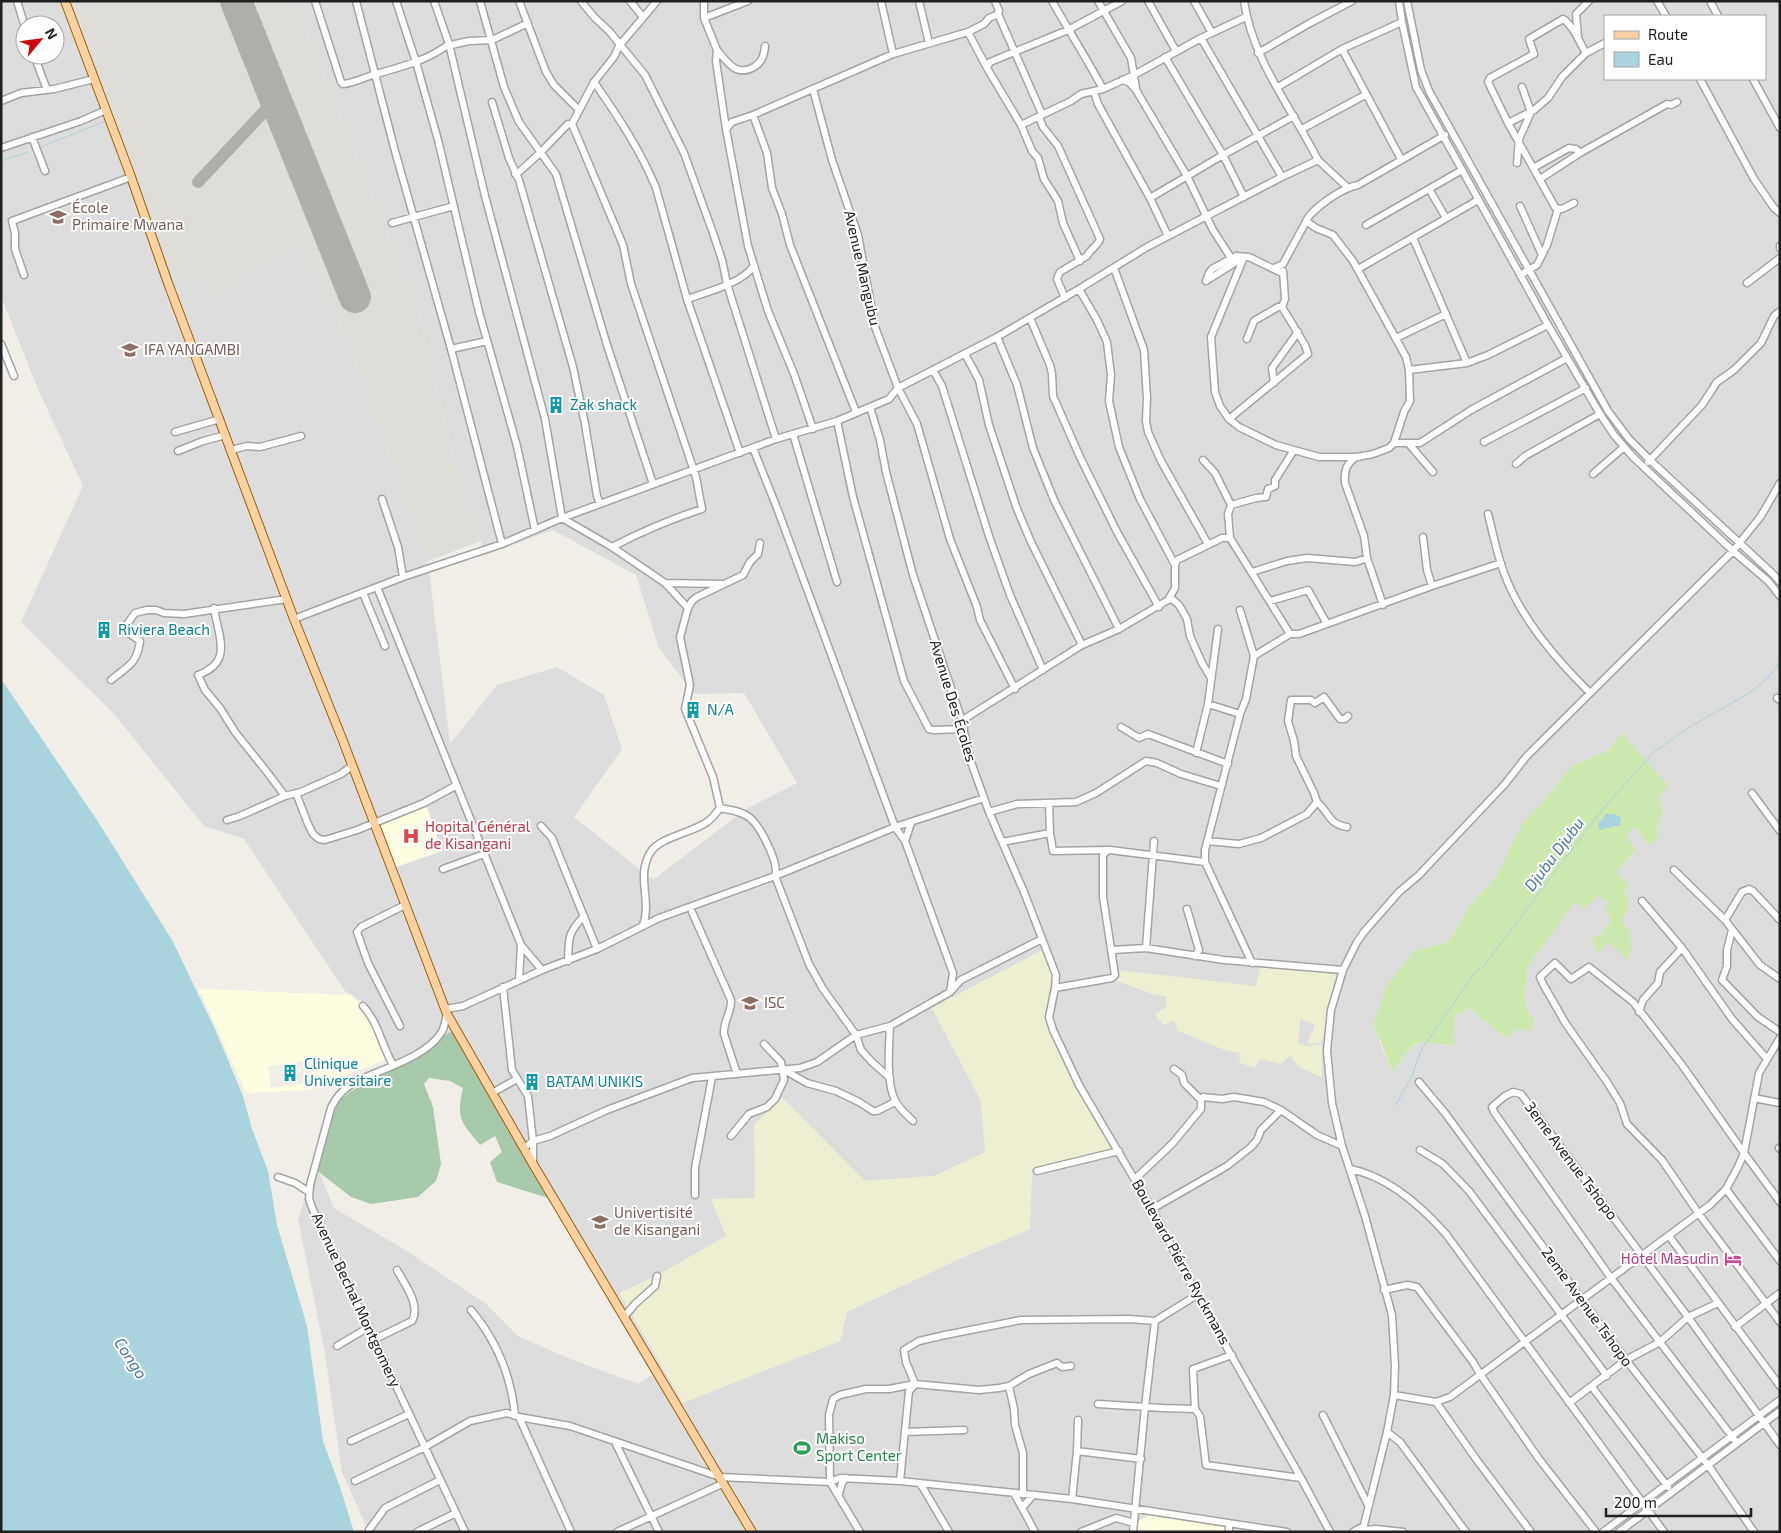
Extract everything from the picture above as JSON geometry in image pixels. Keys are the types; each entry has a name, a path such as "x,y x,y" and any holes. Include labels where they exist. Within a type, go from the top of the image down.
{"main road":[{"path":"64,1 131,177 286,599 446,1012 533,1164 752,1532"}],"street":[{"path":"16,1 21,15"},
{"path":"315,1 342,84 416,62 436,54 449,44 492,40 528,23"},
{"path":"356,1 502,544"},
{"path":"396,1 416,62 438,140 487,341 517,446 535,530"},
{"path":"434,1 449,44 485,196 545,419 562,518"},
{"path":"480,1 504,87 519,122 556,174 607,345 653,484"},
{"path":"519,1 546,72 554,85 580,110"},
{"path":"581,1 645,75 684,153 714,233 727,284 776,438"},
{"path":"630,1 642,17"},
{"path":"515,174 540,153 568,124 572,124 594,82 642,17 657,1"},
{"path":"704,1 704,18 717,50 734,68 746,71 758,64 763,58 765,46"},
{"path":"704,18 748,1"},
{"path":"881,1 892,54"},
{"path":"919,1 929,43"},
{"path":"995,1 998,14 1043,127 1058,146 1099,235 1099,242 1088,252 1087,256 1060,272 1057,279 1064,298"},
{"path":"1052,1 1103,90"},
{"path":"1098,1 1131,58 1136,90"},
{"path":"987,68 990,62 1068,30 1122,1"},
{"path":"1148,1 1176,51"},
{"path":"1194,1 1212,33"},
{"path":"1244,1 1246,17 1258,53 1318,160 1347,187"},
{"path":"1258,53 1352,1"},
{"path":"1399,1 1416,87 1566,358 1586,388 1600,414 1624,447 1643,467 1768,581 1780,596"},
{"path":"1407,1 1424,81 1450,132 1490,199 1608,411 1629,439 1650,460 1780,582"},
{"path":"1578,37 1576,14 1589,1"},
{"path":"1658,1 1665,15"},
{"path":"1711,4 1717,15"},
{"path":"726,129 732,122 753,115 892,54 968,32 998,14"},
{"path":"1021,125 1071,101 1081,94 1103,90 1201,38 1246,17"},
{"path":"1520,275 1537,265 1553,227 1558,209 1508,123 1489,85 1490,78 1534,54 1529,39 1561,20 1565,20 1578,37 1586,53"},
{"path":"1278,87 1342,50 1402,22"},
{"path":"968,32 1021,125 1032,151 1038,158 1044,179 1058,201 1063,223 1080,261"},
{"path":"1201,38 1282,177"},
{"path":"1508,123 1531,112 1548,98 1562,77 1586,53 1604,44"},
{"path":"717,50 716,61 726,129 753,267 813,429"},
{"path":"1342,50 1401,159"},
{"path":"1165,57 1244,197"},
{"path":"38,65 47,90"},
{"path":"1,101 21,93 47,90 94,79"},
{"path":"1122,80 1129,82 1136,90 1187,176 1214,230 1231,258"},
{"path":"1701,80 1754,179 1774,208 1780,213"},
{"path":"1753,80 1780,128"},
{"path":"594,82 613,110 650,174 656,188 687,299 740,453"},
{"path":"1517,163 1519,141 1531,112 1522,87"},
{"name":"Avenue Mangubu","path":"813,89 832,160 858,235 875,327 898,388 917,424 950,539 980,620 1015,689"},
{"path":"1094,92 1098,104 1150,198 1168,236"},
{"path":"1302,129 1365,95"},
{"path":"492,102 515,174 519,180 573,367 586,424 597,496 600,504"},
{"path":"1540,179 1580,153 1667,104 1671,105 1677,102"},
{"path":"2,147 106,110"},
{"path":"753,115 767,153 772,188 782,214 790,245 856,412"},
{"path":"1150,198 1222,155 1294,116"},
{"path":"572,124 623,246 631,284 693,470 702,509 677,517 612,547"},
{"path":"1282,307 1285,299 1282,273 1283,264 1312,213 1347,187 1358,185 1450,132"},
{"path":"32,137 45,171"},
{"path":"1533,168 1569,148 1576,149 1580,153"},
{"path":"294,619 403,577 502,544 562,518 776,438 837,421 889,399 898,388 997,337 1080,289 1146,247 1318,160"},
{"path":"1366,225 1462,170"},
{"path":"24,276 15,249 15,234 12,221 131,177"},
{"path":"1429,189 1446,218"},
{"path":"1358,269 1478,200"},
{"path":"1556,208 1562,209 1574,203"},
{"path":"392,223 454,206"},
{"path":"1520,206 1542,255"},
{"path":"1282,273 1245,255 1231,258 1212,269 1209,273 1206,281 1244,258 1211,338 1215,392 1220,406 1229,419 1251,434 1276,445 1325,458 1357,457 1389,448 1394,443 1404,412 1410,401 1409,370 1406,357 1358,269 1333,236 1306,221"},
{"path":"1413,238 1466,363"},
{"path":"1747,283 1780,258"},
{"path":"1274,268 1283,264"},
{"path":"687,299 748,274 753,267"},
{"path":"1114,268 1144,350 1148,432 1161,461 1208,544"},
{"path":"837,421 854,497 904,681 929,729 934,730 962,725 1082,645 1119,629 1159,607 1168,600 1175,588 1174,565 1140,499 1119,447 1109,401 1111,363 1107,342 1080,289"},
{"path":"1246,338 1254,321 1278,307 1282,307"},
{"path":"1229,419 1308,354 1298,332 1282,307"},
{"path":"1643,467 1702,405 1717,382 1734,370 1761,342 1774,316 1780,311"},
{"path":"1396,338 1446,314"},
{"path":"1030,318 1050,365 1054,396 1080,458 1121,541 1159,607"},
{"path":"1409,370 1466,363 1488,355 1548,325"},
{"path":"1274,383 1272,368 1298,332"},
{"path":"997,337 1017,385 1033,448 1054,500 1119,629"},
{"path":"451,349 487,341"},
{"path":"1,344 14,376"},
{"path":"965,354 979,380 996,448 1017,509 1031,542 1082,645"},
{"path":"1394,443 1420,443 1471,410 1566,358"},
{"path":"933,370 942,386 989,536 1010,595 1043,670"},
{"path":"1484,442 1586,388"},
{"name":"Avenue Des Écoles","path":"870,407 880,440 886,472 913,575 962,725 967,751 989,812 1056,975 1056,988"},
{"path":"1516,464 1525,456 1600,414"},
{"path":"175,432 220,419"},
{"path":"793,434 837,582"},
{"path":"178,451 203,441 226,435"},
{"path":"230,450 247,446 260,447 301,436"},
{"path":"1410,444 1433,472"},
{"path":"1593,474 1624,447"},
{"path":"753,448 895,828 905,841 953,973 961,980"},
{"path":"1231,506 1256,498 1266,498 1268,488 1276,486 1275,480 1294,450"},
{"path":"1357,457 1347,466 1344,474 1345,482 1364,536 1367,558 1383,605"},
{"path":"1203,460 1214,473 1231,506 1228,514 1230,538 1290,634"},
{"path":"1365,1530 1368,1506 1387,1432 1394,1395 1395,1366 1392,1314 1342,1146 1332,1103 1327,1052 1331,1010 1343,970 1357,942 1383,910 1419,875 1505,784 1526,757 1733,551 1761,516 1780,482"},
{"path":"382,499 398,547 403,577"},
{"path":"1488,514 1502,564 1514,596 1561,664 1590,693"},
{"path":"562,518 612,547 665,583 688,608"},
{"path":"1423,537 1427,570 1432,586"},
{"path":"1174,565 1177,560 1208,544 1222,538 1230,538"},
{"path":"644,925 648,912 644,877 649,854 658,845 707,822 715,816 720,808 713,777 685,709 690,685 680,637 688,608 697,597 743,575 750,562 758,554 760,543"},
{"path":"1252,572 1308,558 1356,562 1367,558"},
{"path":"1254,656 1290,634 1299,634 1432,586 1502,564"},
{"path":"665,583 722,584"},
{"path":"376,587 521,945 542,970"},
{"path":"1270,601 1308,590 1327,624"},
{"path":"363,592 384,646"},
{"path":"111,680 133,663 138,654 140,641 128,633 125,627 135,613 156,610 164,613 184,614 214,608 244,606 286,599"},
{"path":"1168,600 1176,601 1187,619 1190,636 1211,678"},
{"path":"214,608 223,645 218,659 209,671 198,675 205,690 220,708 235,732 285,796"},
{"path":"1240,610 1254,656 1246,698 1240,714 1207,841 1205,862 1252,963"},
{"path":"1196,753 1208,704 1218,629"},
{"path":"1348,716 1345,719 1340,719 1324,697 1315,703 1311,700 1291,700 1288,721 1296,756 1317,802 1326,810 1332,821 1340,826 1348,826"},
{"path":"1208,704 1240,714"},
{"path":"1122,727 1139,738 1148,734 1228,764"},
{"path":"989,812 1017,804 1076,802 1085,799 1146,761 1151,761 1181,774 1221,786"},
{"path":"227,820 328,780 352,766"},
{"path":"296,793 313,834 319,839 325,840 424,803 456,785"},
{"path":"1752,793 1780,831"},
{"path":"278,1177 295,1183 309,1192 331,1108 336,1098 352,1083 422,1051 432,1044 442,1032 446,1012 542,970 597,949 644,925 680,910 775,876 895,828 984,798"},
{"path":"1207,841 1239,844 1261,838 1307,814 1317,802"},
{"path":"1049,803 1052,850 1055,852 1110,850 1205,862"},
{"path":"720,808 740,812 751,818 767,842 776,870 775,876 809,964 828,997 856,1035 861,1050 890,1078"},
{"path":"905,841 911,823"},
{"path":"541,826 552,838 597,949"},
{"path":"1002,842 1050,833"},
{"path":"1146,948 1154,841"},
{"path":"1056,988 1114,976 1102,882 1103,855 1107,851"},
{"path":"443,869 484,854"},
{"path":"1674,870 1724,920 1760,965 1780,979"},
{"path":"1724,920 1742,892 1749,888 1780,920"},
{"path":"1642,901 1682,948 1732,1018 1767,1058"},
{"path":"692,912 697,904"},
{"path":"400,1026 368,963 357,932 361,927 405,905"},
{"path":"1187,909 1199,950 1195,956"},
{"path":"680,910 692,912"},
{"path":"692,912 731,1000 732,1008 723,1027 737,1074"},
{"path":"568,961 569,936 573,927 584,916"},
{"path":"1732,930 1727,950 1727,966 1722,980 1758,1017 1780,1032"},
{"path":"524,1148 533,1141 550,1136 607,1110 692,1078 800,1068 817,1062 856,1035 890,1026 950,992 961,980 1042,939"},
{"path":"519,980 521,945"},
{"path":"1112,950 1146,948 1252,963 1343,970"},
{"path":"1639,1012 1643,1000 1658,983 1660,972 1682,948"},
{"path":"1780,1202 1682,1066 1633,1002 1589,967 1571,979 1555,963 1540,977 1566,1024 1620,1103 1627,1124 1662,1160 1699,1214 1780,1322"},
{"path":"950,992 953,973"},
{"path":"503,987 512,1070 528,1096 533,1141 533,1164"},
{"name":"Boulevard Piérre Ryckmans","path":"1056,988 1049,1011 1050,1023 1079,1085 1136,1179 1197,1295 1330,1532"},
{"path":"363,1006 382,1037 393,1065"},
{"path":"890,1026 888,1062 892,1095 895,1102 913,1121"},
{"path":"442,1032 455,1030"},
{"path":"1394,1395 1436,1402 1450,1397 1561,1313 1582,1300 1699,1214 1726,1189 1736,1172 1744,1153 1759,1073 1780,1038"},
{"path":"731,1136 749,1114 767,1107 775,1099 784,1080 781,1062 764,1044"},
{"path":"1136,1179 1172,1144 1201,1109 1201,1100 1184,1083 1182,1075 1174,1069"},
{"path":"783,1070 807,1083 836,1091 874,1111 895,1102"},
{"path":"695,1195 695,1168 712,1077"},
{"path":"492,1093 517,1079"},
{"name":"2eme Avenue Tshopo","path":"1419,1082 1445,1113 1626,1360 1708,1465 1754,1532"},
{"name":"3eme Avenue Tshopo","path":"1737,1443 1611,1278 1494,1112 1492,1107 1505,1096 1514,1092 1521,1094 1688,1317 1780,1445"},
{"path":"1201,1100 1202,1097 1222,1099 1234,1097 1264,1102 1281,1110 1317,1135 1342,1146"},
{"path":"1754,1098 1780,1104"},
{"path":"1152,1209 1227,1166 1251,1147 1257,1140 1261,1130 1281,1110"},
{"path":"1420,1150 1443,1164 1469,1191 1607,1376"},
{"path":"1037,1171 1120,1151"},
{"path":"1350,1169 1371,1175 1412,1200 1446,1234 1664,1532"},
{"path":"1726,1189 1780,1261"},
{"name":"Avenue Bechal Montgomery","path":"309,1192 313,1210 426,1447 464,1532"},
{"path":"1669,1236 1780,1386"},
{"path":"375,1339 412,1321 415,1315 415,1304 397,1270"},
{"path":"624,1317 655,1286 657,1276"},
{"path":"1384,1290 1407,1285 1417,1287 1469,1356 1540,1459 1596,1532"},
{"path":"1735,1327 1780,1293"},
{"path":"915,1384 909,1371 904,1350 919,1341 1021,1320 1119,1318 1155,1321 1197,1295"},
{"path":"1569,1403 1626,1360 1660,1342 1688,1317 1718,1302"},
{"path":"471,1310 484,1326 500,1354 513,1395 517,1416 571,1532"},
{"path":"1133,1532 1155,1321"},
{"path":"337,1346 369,1327"},
{"path":"1232,1355 1193,1369 1195,1408 1200,1416 1206,1465 1301,1478"},
{"path":"860,1532 839,1494 830,1482 829,1415 833,1399 840,1395 866,1389 889,1389 915,1384 979,1390 1009,1386 1029,1374 1057,1363 1062,1367 1071,1366"},
{"path":"900,1481 909,1391 915,1384"},
{"path":"1009,1386 1015,1424 1023,1452 1023,1494"},
{"path":"1592,1386 1671,1492"},
{"path":"1603,1532 1780,1400"},
{"path":"1436,1402 1531,1532"},
{"path":"1098,1404 1195,1408"},
{"path":"1619,1532 1780,1411"},
{"path":"354,1481 426,1447 470,1421 507,1413 570,1426 722,1480 830,1482 846,1478 900,1481 1072,1499 1287,1532"},
{"path":"351,1441 409,1414"},
{"path":"1323,1415 1368,1506"},
{"path":"1072,1499 1078,1420"},
{"path":"905,1432 964,1430"},
{"path":"1387,1432 1400,1442 1466,1532"},
{"path":"615,1442 660,1532"},
{"path":"1077,1451 1141,1459"},
{"path":"839,1494 846,1478"},
{"path":"369,1530 385,1508 440,1480"},
{"path":"617,1532 722,1480"},
{"path":"920,1483 949,1532"},
{"path":"930,1499 937,1485"},
{"path":"1014,1493 1035,1532"},
{"path":"1022,1508 1033,1495"},
{"path":"418,1532 456,1513"},
{"path":"1081,1532 1116,1518 1134,1523"},
{"path":"1229,1524 1229,1532"},
{"path":"1353,1532 1357,1528 1403,1532"}],"shaded area":[{"path":"1,1 70,1 177,282 199,274 209,297 243,283 241,277 297,245 347,337 428,561 450,744 497,685 557,667 604,695 622,749 574,817 653,880 746,809 797,783 744,693 694,694 659,648 636,575 553,530 484,555 481,541 459,480 418,311 294,1 1780,1 1780,1532 369,1532 342,1472 325,1354 298,1219 315,1169 319,1172 334,1208 410,1253 486,1304 518,1336 565,1357 638,1384 652,1375 548,1198 457,1029 391,1067 361,1001 345,991 244,839 204,826 115,715 21,622 83,486 37,387 1,296","holes":["1621,733 1659,798 1663,812 1657,830 1635,827 1625,835 1636,851 1616,872 1625,890 1629,906 1622,923 1628,959 1609,942 1597,953 1592,938 1600,934 1611,922 1609,903 1598,894 1575,901 1528,965 1524,998 1527,1010 1534,1019 1506,1038 1469,1008 1456,1015 1454,1046 1425,1042 1414,1045 1392,1072 1373,1026 1414,951 1449,942 1470,905 1497,876 1522,824 1572,766 1609,750","1055,979 1046,1008 1047,1025 1114,1150 1032,1169 1030,1229 959,1259 847,1312 840,1341 683,1402 620,1293 662,1273 726,1236 756,1199 754,1125 782,1098 864,1181 934,1176 986,1152 981,1101 932,1008"]},
{"path":"70,1 294,1 418,311 459,480 481,541 428,561 347,337 297,245 242,277 243,283 209,297 199,275 177,282"},
{"name":"Hopital Général de Kisangani","path":"426,805 442,851 396,867 380,822"},
{"path":"1046,948 1055,979 1046,1008 1047,1025 1114,1150 1032,1169 1030,1229 959,1259 847,1312 840,1341 683,1403 620,1294 662,1273 726,1236 711,1199 755,1198 754,1125 782,1098 865,1181 934,1176 985,1152 981,1101 932,1008"},
{"path":"1261,964 1336,975 1322,1042 1307,1044 1315,1025 1300,1019 1298,1043 1306,1046 1322,1044 1322,1078 1298,1066 1290,1056 1281,1064 1260,1059 1255,1068 1240,1063 1239,1053 1227,1051 1178,1031 1174,1021 1164,1025 1155,1015 1167,1006 1166,996 1155,995 1117,981 1118,970 1256,986"},
{"path":"199,989 351,995 362,1007 371,1022 385,1060 308,1090 246,1093","holes":["304,1061 304,1063 310,1062 312,1081 271,1088 268,1066"]},
{"path":"457,1028 548,1198 497,1182 490,1162 502,1152 495,1136 480,1145 464,1125 460,1114 463,1088 450,1081 429,1078 424,1084 433,1107 441,1164 436,1181 418,1197 371,1204 351,1197 315,1169 338,1101"},
{"path":"1150,1515 1229,1528 1229,1532 1135,1532 1136,1524 1141,1519"}],"green space":[{"path":"1621,733 1668,785 1659,798 1663,812 1657,830 1658,836 1650,846 1635,827 1625,835 1636,850 1616,872 1628,885 1625,890 1629,906 1622,922 1630,931 1631,947 1628,960 1609,943 1597,953 1592,938 1600,934 1611,922 1609,915 1604,909 1609,903 1598,895 1584,909 1575,902 1528,965 1524,998 1527,1010 1534,1019 1532,1031 1519,1029 1506,1038 1469,1008 1456,1015 1454,1046 1425,1042 1414,1044 1392,1072 1373,1026 1386,987 1414,951 1449,942 1470,905 1497,876 1522,824 1572,766 1609,750"}],"water":[{"name":"Congo","path":"1,679 95,817 172,940 214,1027 243,1096 252,1129 268,1171 277,1225 307,1326 323,1441 354,1532 1,1532"},
{"path":"1606,814 1618,816 1621,819 1620,825 1600,830 1598,824"}],"waterway":[{"path":"41,147 106,121"},
{"path":"1,161 28,152"},
{"name":"Djubu Djubu","path":"1396,1105 1413,1074 1422,1049 1476,971 1483,967 1602,810 1654,752 1690,727 1751,692 1768,678 1780,662"}],"taxiway":[{"path":"198,182 275,100"}],"runway":[{"path":"236,1 355,297"}],"place":[{"name":"École Primaire Mwana","path":"58,217"},
{"name":"IFA YANGAMBI","path":"130,350"},
{"name":"Zak shack","path":"556,405"},
{"name":"Riviera Beach","path":"104,630"},
{"name":"N/A","path":"693,710"},
{"name":"Hopital Général de Kisangani","path":"411,836"},
{"name":"ISC","path":"750,1003"},
{"name":"Clinique Universitaire","path":"290,1073"},
{"name":"BATAM UNIKIS","path":"532,1082"},
{"name":"Univertisité de Kisangani","path":"600,1222"},
{"name":"Hôtel Masudin","path":"1733,1259"},
{"name":"Makiso Sport Center","path":"802,1448"}]}
